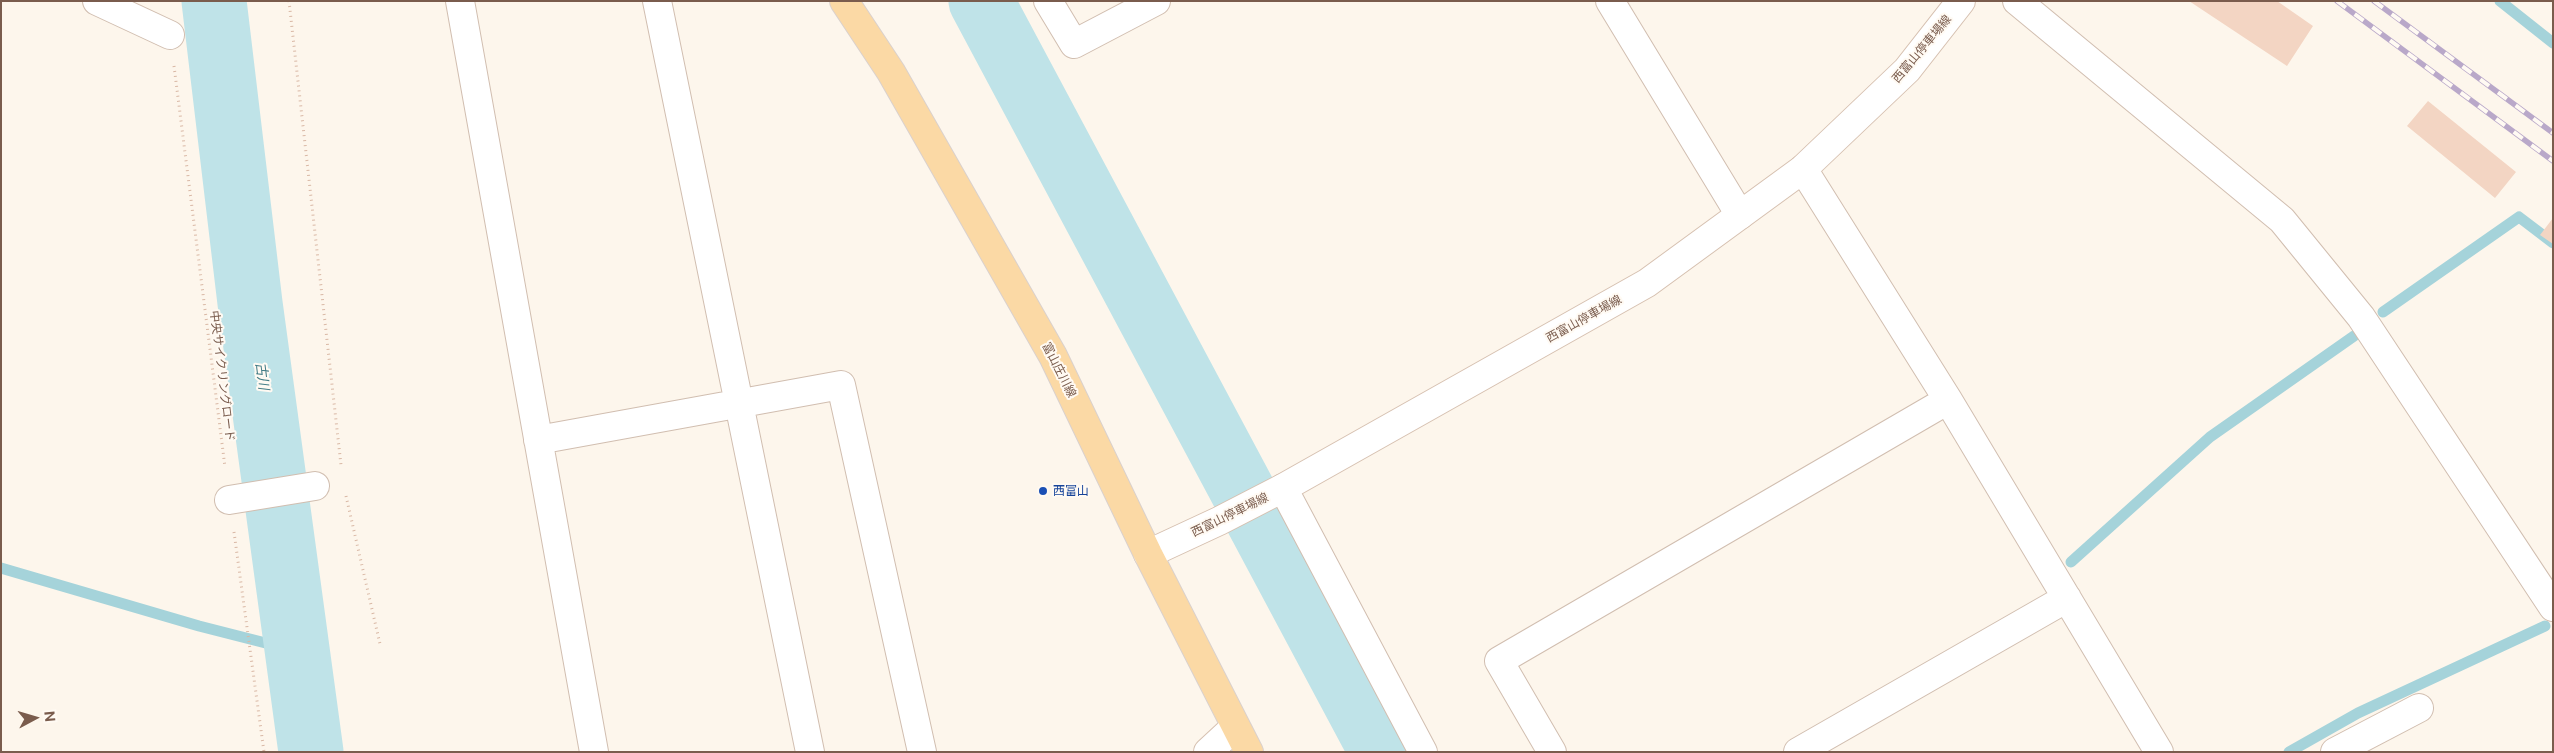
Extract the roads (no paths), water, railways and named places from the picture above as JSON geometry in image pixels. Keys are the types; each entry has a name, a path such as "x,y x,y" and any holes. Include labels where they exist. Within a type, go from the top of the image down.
{"main road":[{"name":"富山庄川線","path":"844,1 891,72 1053,356 1148,554 1249,752"}],"street":[{"path":"97,1 170,35"},
{"path":"460,1 594,752"},
{"path":"657,1 810,752"},
{"path":"1048,1 1074,44 1156,1"},
{"path":"1610,1 1740,215"},
{"name":"西富山停車場線","path":"1148,554 1219,521 1282,488 1647,283 1803,169 1907,70 1961,1"},
{"path":"2017,1 2282,220 2361,317 2553,607"},
{"path":"1803,169 1948,400 2159,752"},
{"path":"538,440 841,385 922,752"},
{"path":"1552,752 1499,661 1948,400"},
{"path":"229,500 315,486"},
{"path":"1282,488 1422,752"},
{"path":"1798,752 2067,598"},
{"path":"2335,752 2419,708"},
{"path":"1208,752 1236,727"}],"waterway":[{"name":"古川","path":"214,1 250,303 311,752"},
{"path":"981,1 1382,752"},
{"path":"2500,1 2553,43"},
{"path":"2383,312 2519,217 2553,243"},
{"path":"2071,562 2210,437 2354,336"},
{"path":"1,568 199,626 297,651"},
{"path":"2289,752 2358,713 2545,626"}],"railway":[{"path":"2337,1 2553,161"},
{"path":"2374,1 2553,133"}],"place":[{"name":"西富山","path":"1043,491"}]}
